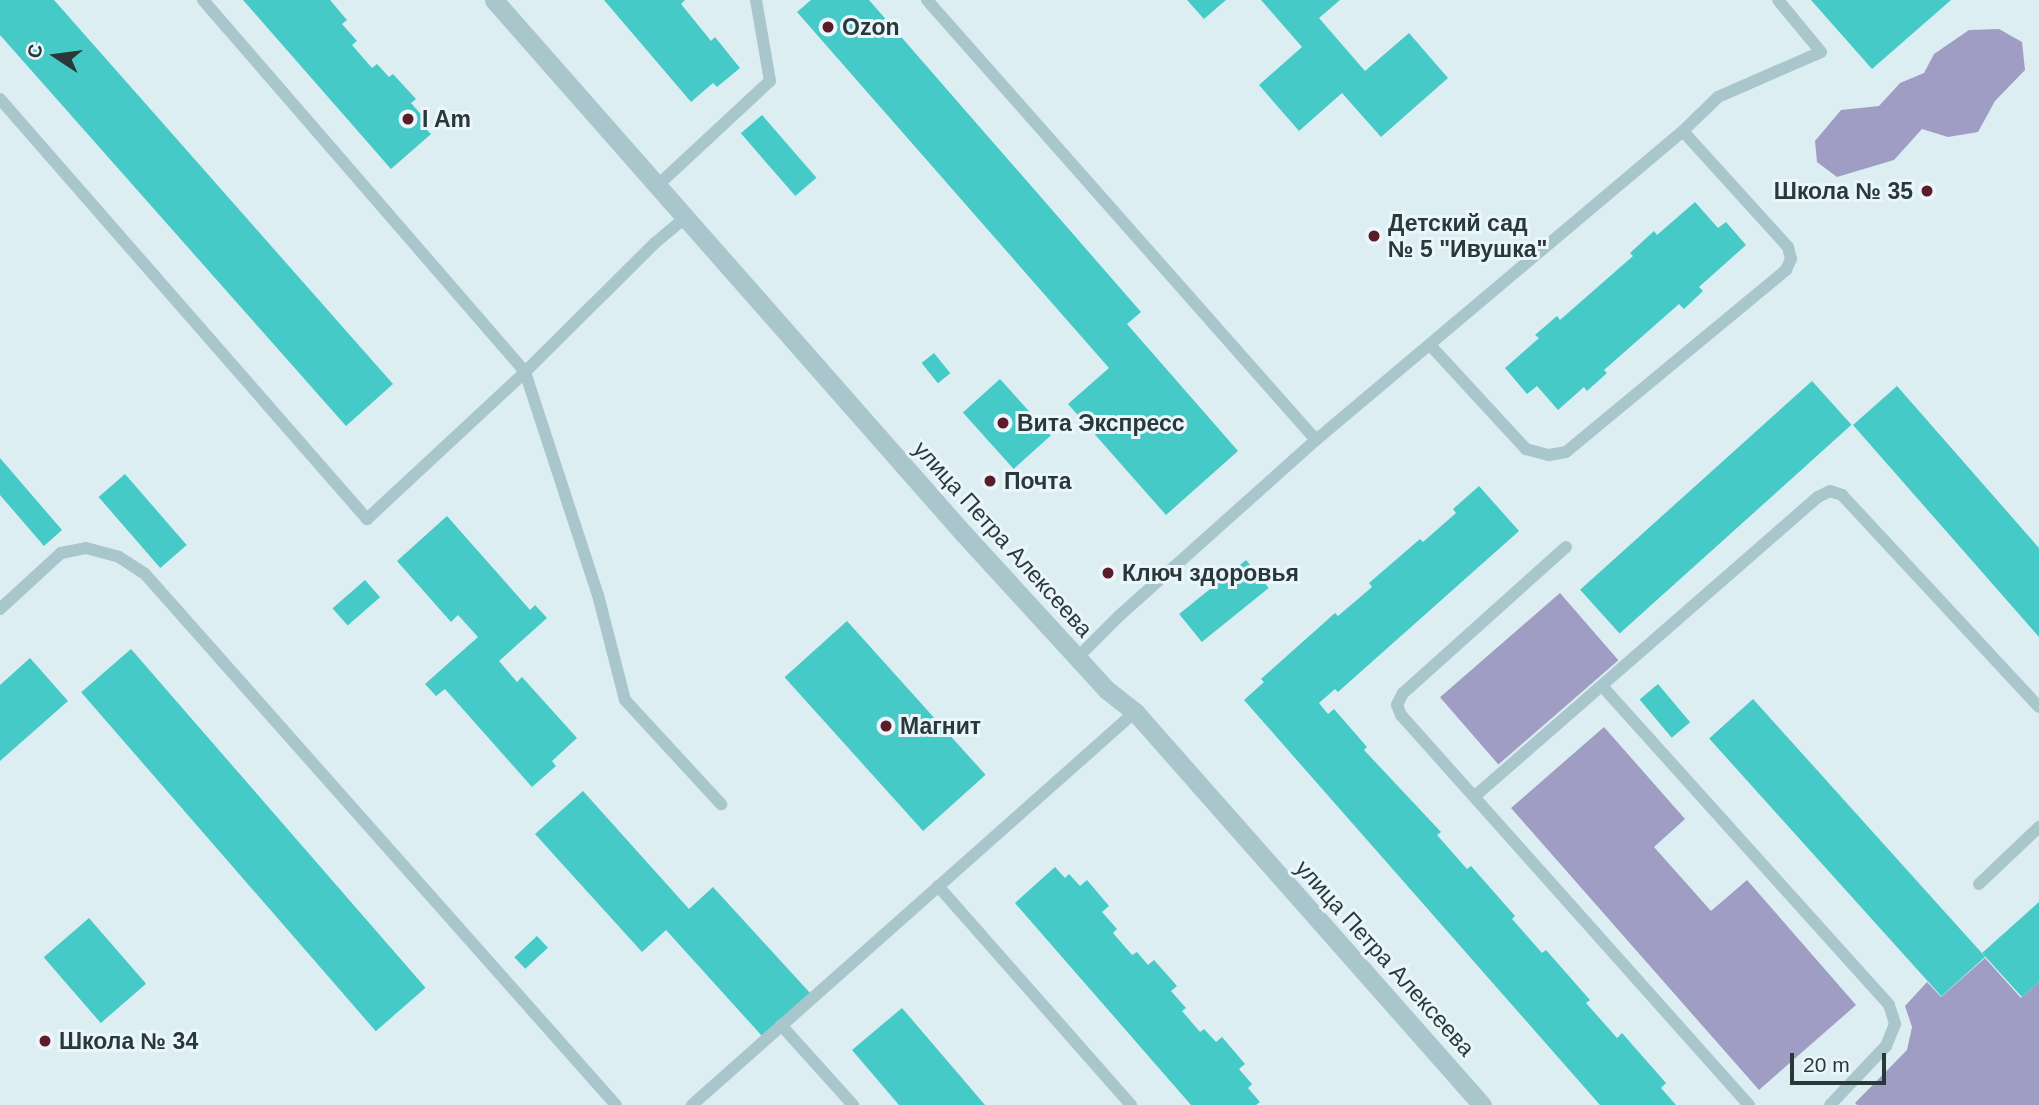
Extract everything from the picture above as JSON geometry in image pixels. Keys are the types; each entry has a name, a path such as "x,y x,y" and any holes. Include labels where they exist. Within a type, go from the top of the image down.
{"street":[{"name":"улица Петра Алексеева","path":"494,0 1077,658 1107,691 1135,712 1482,1105"}],"lane":[{"path":"203,0 525,372 598,595 625,700 720,804"},
{"path":"658,186 770,81 757,0"},
{"path":"927,0 1316,440"},
{"path":"1077,658 1119,616 1316,440 1684,131 1718,97 1821,52 1778,0"},
{"path":"0,99 368,519 685,218"},
{"path":"1430,345 1526,449 1549,455 1566,452 1786,270 1791,259 1788,247 1684,131"},
{"path":"1475,796 1818,497 1829,491 1842,495 2039,707"},
{"path":"1566,547 1403,693 1397,705 1401,715 1749,1105"},
{"path":"0,609 61,553 86,548 118,557 145,573 616,1105"},
{"path":"1602,686 1889,1005 1895,1024 1886,1046 1830,1105"},
{"path":"692,1105 1135,712"},
{"path":"1979,884 2039,827"},
{"path":"938,886 1130,1105"},
{"path":"781,1025 853,1105"}],"shaded area":[{"path":"1999,29 2022,42 2025,70 1995,101 1978,132 1948,137 1922,129 1894,160 1837,177 1817,162 1815,141 1841,110 1879,106 1900,83 1924,73 1934,54 1969,30"},
{"path":"1560,593 1618,660 1498,764 1440,697"},
{"path":"1604,727 1685,819 1654,847 1711,911 1747,880 1856,1005 1759,1090 1511,808"},
{"path":"1985,958 2021,998 2039,982 2039,1105 1857,1105 1855,1103 1907,1050 1912,1027 1905,1006 1927,982 1941,997"}],"building":[{"path":"0,0 54,0 393,384 346,426 0,35"},
{"path":"243,0 330,0 347,20 342,24 357,41 352,45 372,68 377,64 389,77 393,74 416,99 411,103 425,119 420,123 431,134 391,169"},
{"path":"604,0 685,0 681,4 711,41 715,37 740,68 717,87 713,83 691,102"},
{"path":"811,0 869,0 1141,312 1127,324 1238,451 1166,515 1068,404 1109,368 797,12"},
{"path":"1187,0 1226,0 1204,19"},
{"path":"1261,0 1340,0 1319,18 1365,71 1409,33 1448,78 1381,137 1342,93 1299,131 1259,85 1302,47"},
{"path":"1811,0 1951,0 1872,69"},
{"path":"762,115 816,178 795,196 741,133"},
{"path":"1695,202 1718,228 1726,222 1746,245 1699,287 1703,291 1684,309 1679,304 1604,370 1607,373 1587,391 1584,387 1558,410 1537,386 1527,394 1505,368 1539,338 1535,335 1557,316 1560,320 1633,256 1630,253 1654,231 1657,235"},
{"path":"934,353 950,373 938,383 922,363"},
{"path":"1000,379 1051,435 1014,469 963,412"},
{"path":"1812,381 1851,425 1620,634 1580,590"},
{"path":"1897,386 2039,548 2039,637 1853,425"},
{"path":"0,458 62,530 44,546 0,495"},
{"path":"125,474 187,545 160,568 99,497"},
{"path":"1479,486 1519,531 1338,692 1335,689 1319,703 1328,714 1334,709 1367,747 1364,750 1441,832 1437,835 1467,869 1471,866 1515,916 1512,919 1542,953 1546,950 1590,1000 1586,1003 1617,1038 1622,1033 1666,1083 1661,1088 1676,1105 1600,1105 1244,700 1264,682 1261,679 1335,613 1338,616 1372,587 1369,583 1420,539 1423,542 1456,513 1453,509"},
{"path":"447,516 530,610 535,605 547,618 499,661 517,682 522,677 577,738 552,761 556,766 532,787 445,689 436,696 425,684 478,637 458,615 451,622 397,561"},
{"path":"1246,560 1269,588 1202,642 1179,614"},
{"path":"365,580 380,597 348,626 333,608"},
{"name":"Магнит","path":"847,621 986,775 923,831 785,677"},
{"path":"131,649 426,988 376,1031 81,692"},
{"path":"30,658 68,701 0,761 0,685"},
{"path":"1658,684 1690,722 1672,738 1640,699"},
{"path":"1753,699 1985,957 1941,996 1709,738"},
{"path":"583,791 689,909 713,887 810,993 762,1036 666,930 642,952 535,834"},
{"path":"1055,867 1065,878 1069,874 1080,886 1087,880 1109,906 1102,912 1117,929 1113,933 1132,955 1137,952 1148,965 1154,960 1177,986 1171,991 1186,1008 1182,1011 1200,1032 1204,1029 1216,1042 1222,1037 1245,1064 1239,1069 1252,1084 1248,1088 1260,1102 1256,1105 1191,1105 1015,903"},
{"path":"2039,902 2039,982 2022,997 1982,953"},
{"path":"89,918 146,984 101,1023 44,957"},
{"path":"537,936 548,948 525,969 514,957"},
{"path":"902,1008 985,1105 899,1105 852,1050"}],"place":[{"name":"Ozon","path":"828,27"},
{"name":"I Am","path":"408,119"},
{"name":"Школа № 35","path":"1927,191"},
{"name":"Детский сад № 5 \"Ивушка\"","path":"1374,236"},
{"name":"Вита Экспресс","path":"1003,423"},
{"name":"Почта","path":"990,481"},
{"name":"Ключ здоровья","path":"1108,573"},
{"name":"Магнит","path":"886,726"},
{"name":"Школа № 34","path":"45,1041"}]}
